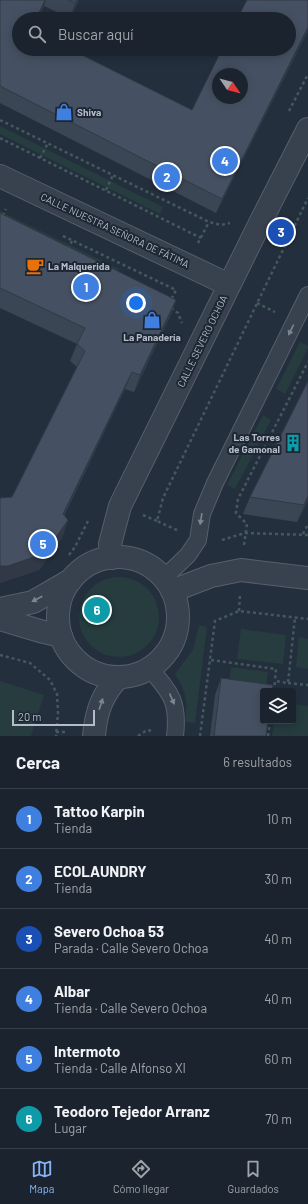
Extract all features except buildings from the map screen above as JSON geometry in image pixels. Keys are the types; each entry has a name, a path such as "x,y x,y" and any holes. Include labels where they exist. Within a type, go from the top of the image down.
{"street":[{"name":"CALLE SEVERO OCHOA","path":"112,558 110,544 120,506 308,129"},
{"name":"CALLE NUESTRA SEÑORA DE FÁTIMA","path":"0,176 229,285"},
{"path":"0,609 33,602 71,580 84,568 96,561 112,558 137,560 152,568 168,584 176,600 178,611 177,628 172,644 163,658 150,669 135,675 109,677 98,675 85,668 70,654 61,636 58,616 62,598 71,580"},
{"path":"168,584 242,570 308,578"},
{"path":"0,619 61,636"},
{"path":"94,736 100,705 104,695 119,677"}],"lane":[{"path":"168,584 198,540 202,514 215,483 308,295"},
{"path":"150,669 167,688 174,702 176,720 175,736"}],"path":[{"path":"0,120 209,222"},
{"path":"0,138 201,238"},
{"path":"40,158 48,143"},
{"path":"106,190 113,175"},
{"path":"0,206 12,212"},
{"path":"0,221 6,209"},
{"path":"59,234 176,290 168,306 178,313 182,323 177,334 199,345"},
{"path":"67,251 72,241"},
{"path":"256,303 277,313"},
{"path":"245,533 247,524 236,513 238,499 308,362"},
{"path":"66,558 75,547 91,516"},
{"path":"302,534 308,524"},
{"path":"200,736 215,621 239,611 308,619"},
{"path":"288,683 295,617"},
{"path":"0,655 30,663 50,680 57,694 58,713 56,736"},
{"path":"211,660 276,669 274,688"},
{"path":"275,681 308,685"},
{"path":"268,736 270,724"}],"green space":[{"path":"0,126 163,207 160,214 0,134"},
{"path":"0,211 119,269 116,276 0,220"},
{"path":"300,342 308,346 308,348 285,394 276,389"},
{"path":"263,415 271,420 235,489 227,485"},
{"path":"119,577 134,580 147,589 156,602 159,617 156,632 147,645 134,654 119,657 104,654 91,645 82,632 79,617 82,602 91,589 104,580"},
{"path":"199,625 207,627 195,723 185,722 186,703 184,691 175,674 193,650"},
{"path":"241,629 286,635 283,664 237,659"},
{"path":"299,637 308,639 308,669 296,667"},
{"path":"231,667 268,672 266,687 229,683"},
{"path":"0,681 44,695 31,736 0,736"},
{"path":"296,704 308,706 308,736 272,736 274,724 296,724"}],"place":[{"name":"Shiva","path":"64,112"},
{"name":"Albar","path":"225,161"},
{"name":"ECOLAUNDRY","path":"167,177"},
{"name":"Severo Ochoa 53","path":"281,232"},
{"name":"La Malquerida","path":"35,266"},
{"name":"Tattoo Karpin","path":"86,287"},
{"name":"La Panadería","path":"152,320"},
{"name":"Las Torres de Gamonal","path":"293,443"},
{"name":"Intermoto","path":"43,544"},
{"name":"Teodoro Tejedor Arranz","path":"97,610"}]}
